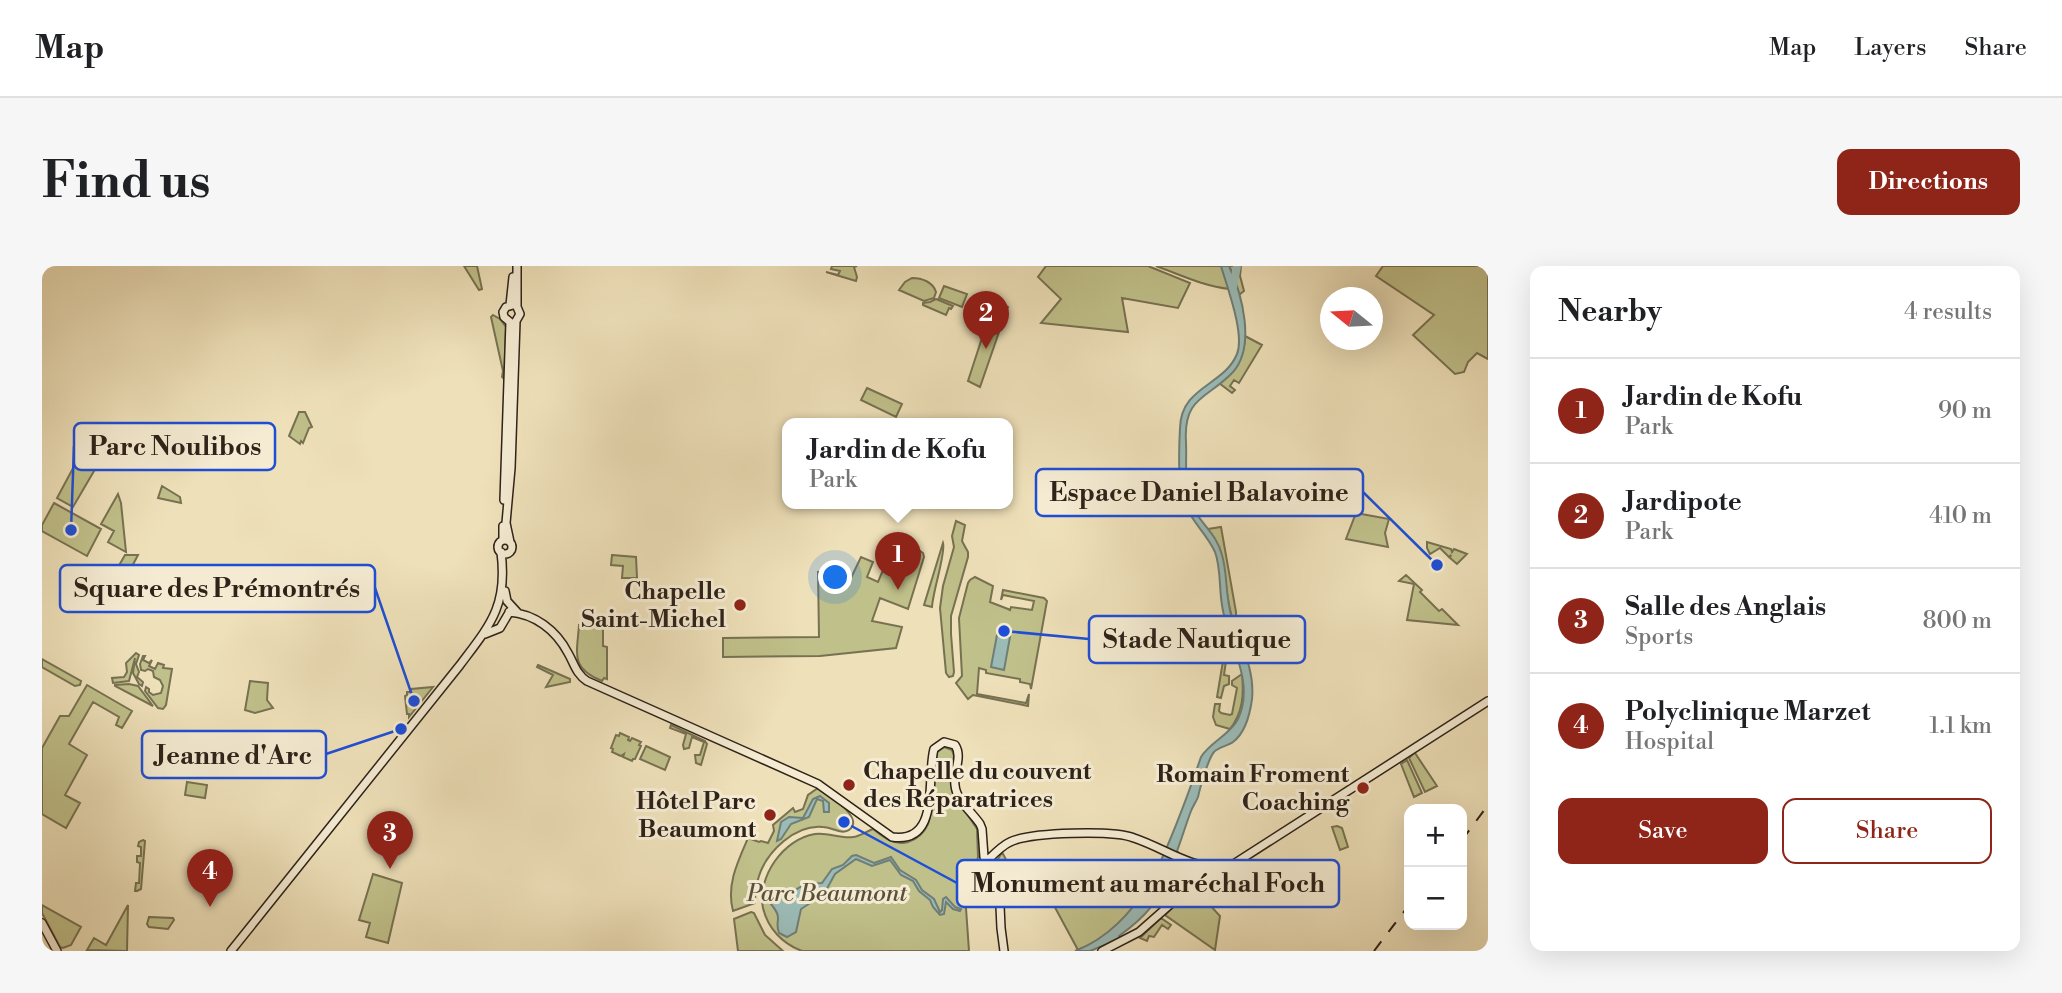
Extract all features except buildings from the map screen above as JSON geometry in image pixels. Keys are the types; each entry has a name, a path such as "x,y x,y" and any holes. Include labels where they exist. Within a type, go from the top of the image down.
{"main road":[{"path":"493,626 500,628 506,605 504,553 512,548 506,541 513,321 520,314 514,306 515,266"},
{"path":"513,321 505,320 503,315 504,309 514,306"},
{"path":"506,605 557,634 577,672 587,681 818,784 892,837 908,838 920,830 928,814 935,746 949,742 955,745 959,751 955,788 980,824 985,863 999,884 1004,951"},
{"path":"231,951 481,637 493,626 506,605"},
{"path":"1102,951 1139,932 1173,902 1205,882 1212,872 1227,867 1488,701"},
{"path":"985,863 1008,843 1027,836 1125,835 1212,872"},
{"path":"983,850 996,853"},
{"path":"993,876 996,853"},
{"path":"42,923 57,951"}],"green space":[{"path":"464,266 477,266 482,289 479,290"},
{"path":"832,266 857,266 854,267 856,281 826,272 838,275 840,271 831,269"},
{"path":"1046,266 1148,266 1190,283 1178,308 1122,298 1128,332 1041,323 1061,299 1038,277"},
{"path":"1156,266 1222,266 1230,289 1201,283"},
{"path":"1229,266 1241,266 1240,276 1244,291 1239,295 1234,276"},
{"path":"1383,266 1488,266 1488,359 1477,353 1468,362 1464,372 1455,374 1413,335 1434,315 1376,276"},
{"path":"912,278 930,283 936,292 934,298 924,301 899,290"},
{"path":"944,286 967,294 962,307 939,298"},
{"path":"936,299 953,306 946,315 923,305"},
{"path":"994,301 1008,307 980,387 968,381"},
{"path":"493,315 506,327 504,379 491,317"},
{"path":"1245,336 1262,345 1239,383 1234,380 1230,386 1235,390 1232,393 1219,383 1238,362"},
{"path":"867,388 902,404 896,417 861,400"},
{"path":"299,412 305,412 312,427 300,444 289,436"},
{"path":"93,438 105,440 103,444 99,442 92,445 99,454 97,460 89,455 87,458 80,455 91,439 86,451 90,452"},
{"path":"79,457 78,461 94,471 73,507 57,498"},
{"path":"162,486 180,497 181,503 158,498"},
{"path":"118,494 126,552 108,542 114,531 101,524"},
{"path":"54,503 101,529 87,556 42,531 42,525"},
{"path":"1356,513 1389,519 1385,533 1388,547 1346,539"},
{"path":"956,521 965,525 962,541 968,557 951,616 954,672 953,676 949,677 946,673 940,608 954,547 952,536"},
{"path":"1221,527 1236,612 1233,620 1220,552 1208,529"},
{"path":"1427,542 1451,549 1452,552 1454,549 1467,554 1457,564 1450,558 1451,555 1449,557 1440,548 1430,554"},
{"path":"943,543 943,555 932,607 924,605"},
{"path":"913,546 923,553 924,557 908,609 880,598 872,621 902,627 896,648 820,656 723,657 723,638 819,637 818,571 822,581 841,585 845,576 851,578 861,557 873,562 867,577 878,582 883,570 892,571 900,577 902,572 909,572 914,558 909,555"},
{"path":"125,555 138,555 116,597 105,590"},
{"path":"612,555 636,557 637,578 622,578 623,566 611,565"},
{"path":"1406,575 1439,611 1442,609 1458,625 1407,620 1414,584 1399,581"},
{"path":"975,577 993,586 990,602 1010,610 1011,607 1032,610 1034,601 1003,595 1001,600 1003,590 1044,598 1047,601 1031,689 1030,684 1020,682 1020,679 986,673 986,670 979,668 977,694 1026,703 1029,694 1028,706 973,695 968,699 956,683 962,676 959,618 968,583"},
{"path":"579,625 603,625 603,646 607,647 607,679 602,681 592,676 580,665 577,652"},
{"path":"136,653 139,655 136,664 139,672 137,677 143,682 142,686 133,673 135,658 129,681 113,683 112,678 124,677 127,672 126,663"},
{"path":"143,656 143,660 149,663 152,660 149,666 155,669 158,663 164,665 163,668 172,669 163,709 158,708 145,691 146,687 153,695 161,693 163,686 160,680 154,677 153,671 141,670"},
{"path":"42,659 81,681 80,685 75,686 42,667"},
{"path":"1223,661 1226,661 1224,675 1229,676 1229,684 1224,686 1221,698 1217,697"},
{"path":"538,665 570,679 570,682 546,687 553,675 537,667"},
{"path":"1242,674 1243,696 1238,716 1230,729 1216,725 1213,717 1215,704 1220,704 1221,713 1232,714 1237,688 1232,685 1232,681"},
{"path":"250,681 268,683 267,700 273,708 255,713 245,710"},
{"path":"87,685 132,711 122,728 116,725 119,717 93,702 69,744 87,755 65,795 80,803 66,828 42,814 42,748 60,716 69,716"},
{"path":"115,686 138,686 153,706"},
{"path":"433,687 409,717 405,696 407,692 411,689"},
{"path":"671,725 705,741 707,744 701,765 696,763 695,755 700,755 704,742 692,737 689,748 684,749 686,734 670,728"},
{"path":"620,733 629,737 630,741 632,738 641,742 632,761 623,757 624,754 621,756 612,752 616,735 619,736"},
{"path":"646,746 670,757 665,770 640,759"},
{"name":"Parc Beaumont","path":"944,747 952,750 954,756 952,791 977,829 978,857 966,908 969,951 802,951 783,940 769,923 762,896 768,872 783,851 803,837 815,834 853,837 873,829 898,843 917,837 928,824 932,809 937,752"},
{"path":"1414,753 1437,786 1425,792 1409,758"},
{"path":"1407,760 1422,793 1414,797 1401,764"},
{"path":"187,782 207,785 205,798 185,795"},
{"name":"Parc Beaumont","path":"818,788 843,806 853,825 843,832 826,827 813,827 784,841 763,867 757,883 755,903 733,911 732,883 748,838 768,843 774,831 773,825 793,808 795,812 803,809 808,795"},
{"path":"1332,827 1342,828 1348,847 1340,850"},
{"path":"143,840 141,889 135,891 136,883 139,883 140,863 137,862 137,856 141,856 141,847 138,846"},
{"path":"1002,852 1011,869 1002,879 995,872"},
{"path":"1108,860 1129,869 1128,871 1150,883 1136,904 1110,931 1078,950 1045,889"},
{"path":"1313,865 1323,878 1322,895 1318,895 1313,884"},
{"path":"373,874 402,883 388,943 366,937 370,923 359,920"},
{"path":"1197,891 1220,916 1215,950 1165,915"},
{"path":"42,905 81,927 71,945 60,947 42,913"},
{"path":"128,905 127,951 87,950 94,938 106,945"},
{"name":"Parc Beaumont","path":"751,912 765,935 783,951 738,951 734,919"},
{"path":"149,917 174,920 168,929 149,927"},
{"path":"1161,918 1171,925 1168,929 1162,925 1154,937 1149,936 1147,941 1140,938"}],"water":[{"path":"1221,266 1229,266 1242,305 1244,348 1233,372 1199,400 1189,415 1186,427 1186,477 1194,510 1214,537 1222,555 1230,610 1251,678 1250,711 1237,738 1216,750 1212,756 1177,851 1184,859 1180,867 1174,869 1157,899 1145,914 1119,936 1120,939 1090,951 1075,951 1098,939 1118,923 1150,884 1173,833 1201,757 1234,725 1243,705 1242,676 1225,619 1217,558 1212,545 1187,509 1180,476 1182,414 1195,395 1231,365 1239,345 1234,310"},
{"path":"997,635 1010,637 1004,670 991,667"},
{"path":"820,796 829,803 829,812 824,812 823,801 817,799 809,817 791,824 777,841 781,822 789,817 803,818 813,799"},
{"path":"856,855 874,863 891,857 900,870 916,880 922,890 934,899 940,912 946,897 955,907 961,909 960,911 953,909 946,902 944,914 940,915 913,881 901,875 890,860 872,866 856,859 835,874 824,894 801,909 796,932 787,937 779,933 778,917 771,904 773,898 789,894 805,884 822,883 832,869"}],"waterway":[{"path":"1233,287 1237,266"}],"railway":[{"path":"1467,833 1488,805"},
{"path":"1374,951 1404,912"}],"place":[{"name":"Jardipote","path":"986,349"},
{"name":"Parc Noulibos","path":"71,530"},
{"name":"Espace Daniel Balavoine","path":"1437,565"},
{"name":"Jardin de Kofu","path":"898,590"},
{"name":"Chapelle Saint-Michel","path":"740,605"},
{"name":"Stade Nautique","path":"1004,631"},
{"name":"Square des Prémontrés","path":"414,701"},
{"name":"Jeanne d'Arc","path":"401,729"},
{"name":"Chapelle du couvent des Réparatrices","path":"849,785"},
{"name":"Romain Froment Coaching","path":"1363,788"},
{"name":"Hôtel Parc Beaumont","path":"770,815"},
{"name":"Monument au maréchal Foch","path":"844,822"},
{"name":"Salle des Anglais","path":"390,869"},
{"name":"Polyclinique Marzet","path":"210,907"}]}
